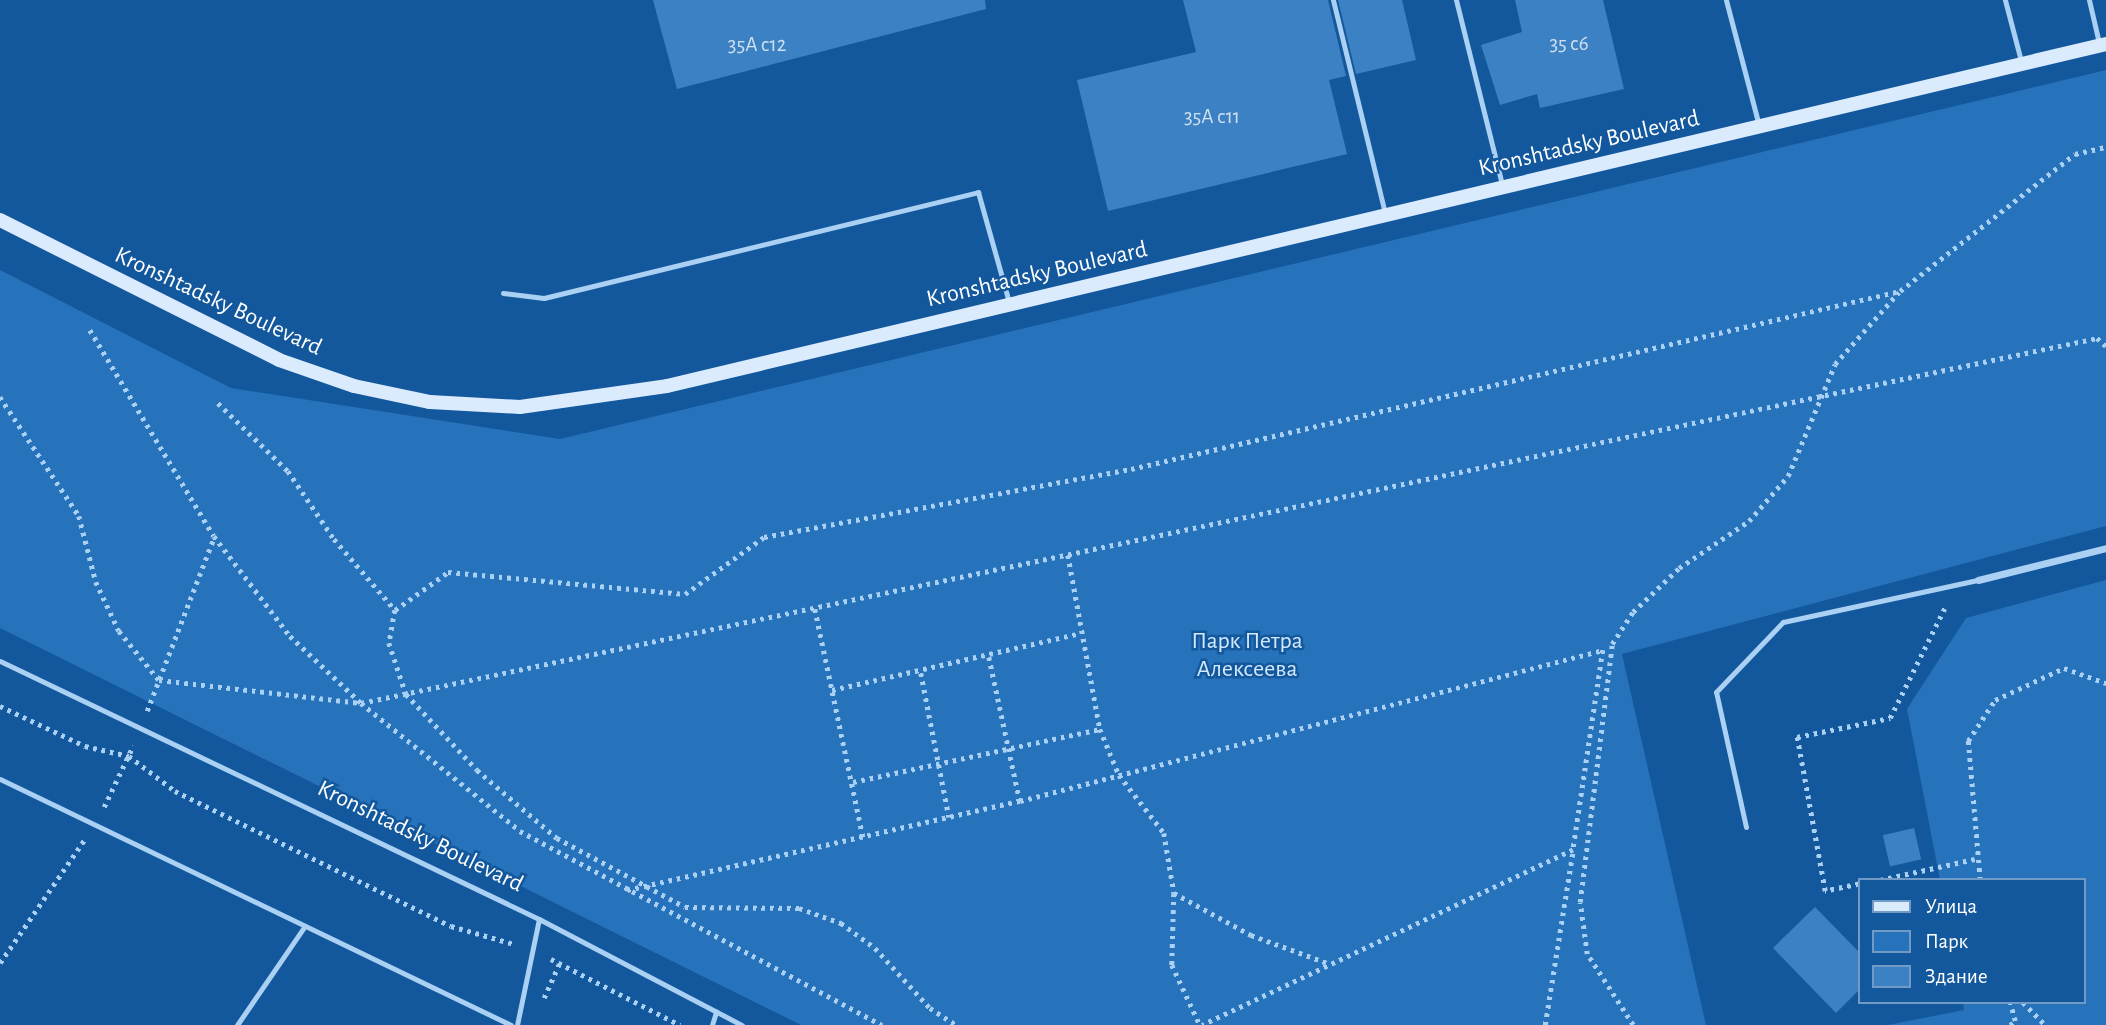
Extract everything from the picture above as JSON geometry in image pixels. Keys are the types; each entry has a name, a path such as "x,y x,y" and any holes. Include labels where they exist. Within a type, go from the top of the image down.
{"main road":[{"name":"Kronshtadsky Boulevard","path":"0,220 279,360 354,386 430,402 520,407 605,398 1010,305 2103,45"}],"street":[{"path":"1978,580 2106,548"}],"lane":[{"path":"1333,0 1386,216"},
{"path":"1456,0 1503,188"},
{"path":"1726,0 1759,127"},
{"path":"2005,0 2022,64"},
{"path":"2089,0 2103,45"},
{"path":"503,293 544,298 978,192 1010,305"},
{"path":"1746,827 1716,692 1783,622 1978,580"},
{"name":"Kronshtadsky Boulevard","path":"0,661 539,919 742,1025"},
{"path":"0,779 511,1025"},
{"path":"517,1025 539,919"},
{"path":"237,1025 304,927"},
{"path":"712,1025 716,1012"}],"path":[{"path":"1633,1025 1587,954 1580,902 1612,644 1633,612 1679,568 1749,522 1788,476 1835,364 1900,291 2076,154 2106,146"},
{"path":"956,1025 930,1008 875,948 841,923 799,908 685,907 557,838 477,770 406,694 389,643 395,610 448,572 685,594 764,537 1131,470 1900,291"},
{"path":"90,330 214,536 290,636 361,703 520,831 882,1025"},
{"path":"0,397 79,516 96,582 119,631 159,680 361,703 2097,338 2106,346"},
{"path":"218,403 288,471 334,539 395,610"},
{"path":"0,962 95,825 129,756 214,536"},
{"path":"1068,555 1100,729 1119,775 1164,833 1174,893 1172,965 1201,1025 1573,850"},
{"path":"1857,884 1825,891 1797,737 1890,718 1938,613 1978,580"},
{"path":"815,609 863,837"},
{"path":"832,690 921,673 1082,633"},
{"path":"627,890 1020,801 1603,650 1545,1025"},
{"path":"989,657 1020,801"},
{"path":"1980,878 1975,859 1968,741 1996,700 2064,668 2106,683"},
{"path":"921,673 949,817"},
{"path":"0,706 85,746 129,756 174,791 451,926 534,950 680,1025"},
{"path":"853,782 939,761 1100,729"},
{"path":"1889,878 1975,859"},
{"path":"1174,893 1251,935 1327,964"},
{"path":"2010,1025 2015,1021 2011,1004"},
{"path":"2025,1004 2045,1025"}],"green space":[{"name":"Парк Петра Алексеева","path":"2106,70 2106,526 1622,654 1706,1025 801,1025 0,628 0,270 231,388 560,439"},
{"path":"2106,580 2106,1025 1888,1025 1964,1010 1963,1004 2085,1004 2085,878 1940,878 1907,709 1966,618"}],"building":[{"path":"653,0 985,0 986,9 677,89"},
{"path":"1183,0 1328,0 1346,76 1329,80 1347,154 1108,211 1077,80 1196,52"},
{"path":"1338,0 1402,0 1416,60 1356,74"},
{"path":"1515,0 1603,0 1624,89 1540,108 1537,94 1500,105 1481,45 1522,32"},
{"path":"1914,828 1921,859 1890,866 1883,835"},
{"path":"1815,907 1857,950 1857,992 1836,1013 1773,948"}]}
